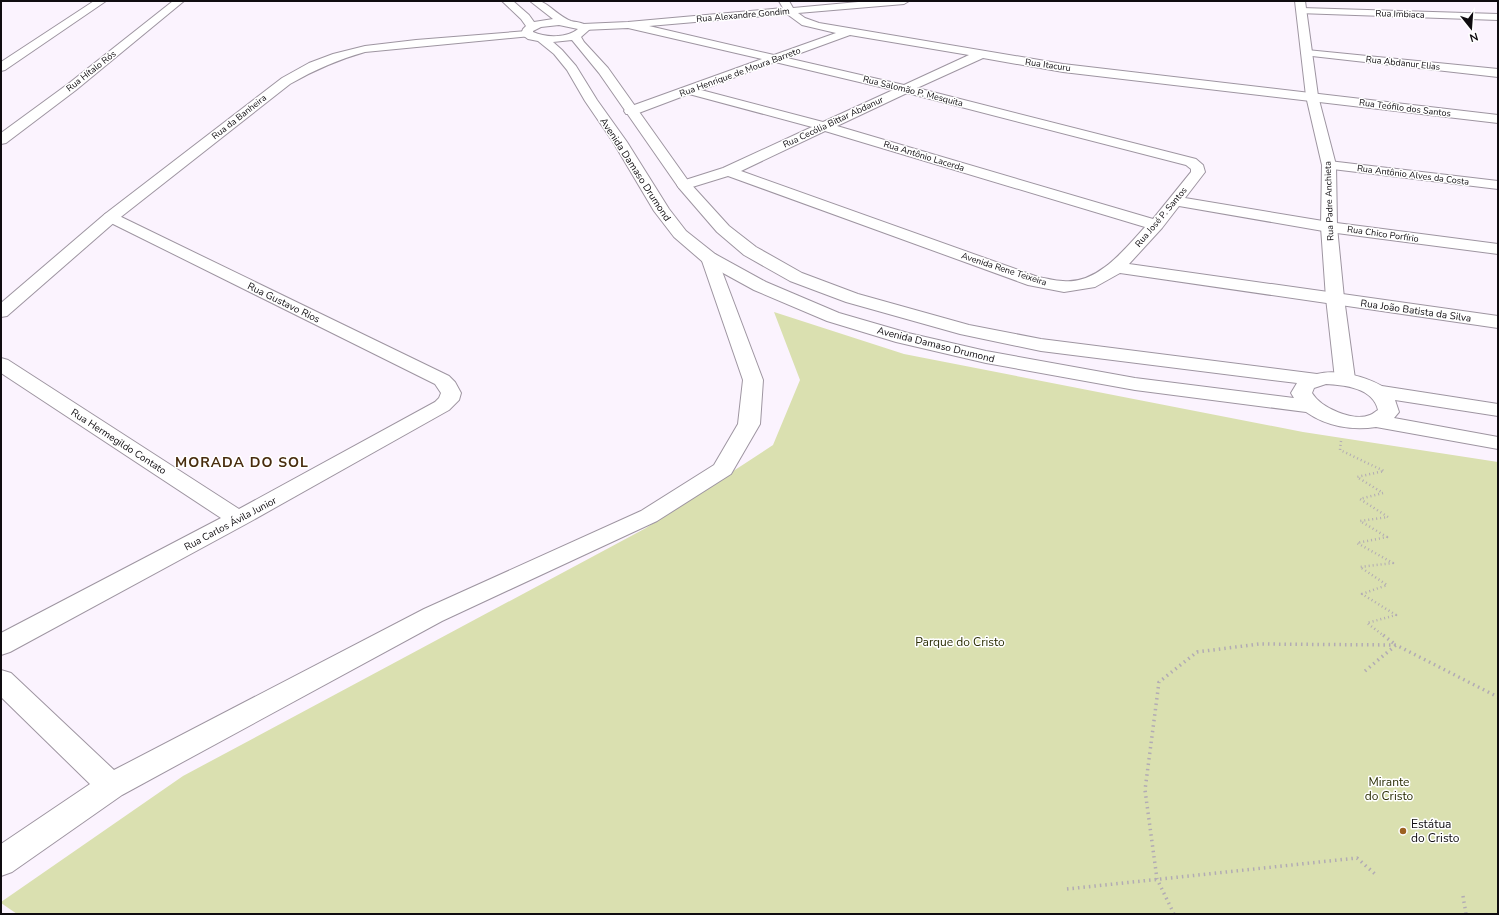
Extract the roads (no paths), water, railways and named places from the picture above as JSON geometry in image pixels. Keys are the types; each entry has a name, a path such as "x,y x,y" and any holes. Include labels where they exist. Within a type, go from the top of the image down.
{"main road":[{"path":"1,67 101,1"},
{"name":"Rua Hítalo Rós","path":"1,140 72,87 179,1"},
{"name":"Avenida Damaso Drumond","path":"507,1 525,16 533,33 558,52 572,69 591,101 620,142 662,211 680,234 709,258 760,286 833,317 903,338 986,357 1135,384 1310,406 1320,412 1344,421 1377,421"},
{"name":"Avenida Damaso Drumond","path":"535,1 551,14 575,28 580,44 604,71 631,112 684,185 723,229 750,251 796,277 852,298 967,330 1041,344 1314,379 1345,379 1367,386 1376,391"},
{"name":"Rua Alexandre Gondim","path":"575,28 628,25 786,6 904,1"},
{"name":"Rua Itacuru","path":"786,6 801,21 848,32 1063,68 1312,96"},
{"name":"Rua Imbiaca","path":"1301,6 1498,17"},
{"name":"Rua Padre Anchieta","path":"1301,6 1312,96 1329,165 1329,227 1335,298 1345,379"},
{"path":"533,33 544,23 575,28"},
{"name":"Rua Salomão P. Mesquita","path":"628,25 906,88 1182,160 1195,165"},
{"path":"533,33 563,38 575,28"},
{"name":"Rua Henrique de Moura Barreto","path":"631,112 848,32"},
{"name":"Rua da Banheira","path":"1,312 111,217 286,81 313,66 338,56 365,49 533,33"},
{"name":"Rua Abdanur Elias","path":"1307,53 1498,73"},
{"name":"Rua Cecólia Bittar Abdanur","path":"684,185 728,171 979,54"},
{"name":"Rua Antônio Lacerda","path":"691,91 823,126 1156,225"},
{"name":"Rua Teófilo dos Santos","path":"1312,96 1498,119"},
{"name":"Rua José P. Santos","path":"1117,267 1156,225 1198,172 1198,168 1195,165"},
{"name":"Rua Antônio Alves da Costa","path":"1329,165 1498,185"},
{"name":"Avenida Rene Teixeira","path":"728,171 1034,281 1064,287 1090,283 1117,267"},
{"name":"Rua Chico Porfírio","path":"1174,201 1329,227 1498,249"},
{"name":"Rua Gustavo Rios","path":"111,217 442,380 448,386 451,393"},
{"path":"1,862 111,786 434,615 649,516 722,469 749,424 753,380 709,258"},
{"path":"1117,267 1335,298"},
{"name":"Rua João Batista da Silva","path":"1335,298 1498,322"},
{"name":"Rua Hermegildo Contato","path":"1,364 238,519"},
{"path":"1310,406 1303,400 1301,393 1302,387 1306,382 1314,379"},
{"path":"1376,391 1498,410"},
{"path":"1376,391 1387,401 1389,405 1389,412 1385,417 1377,421"},
{"name":"Rua Carlos Ávila Junior","path":"1,645 238,519 442,406 449,400 451,393"},
{"path":"1377,421 1498,443"},
{"path":"1,680 111,786"}],"place":[{"name":"Estátua do Cristo","path":"1403,831"}],"district":[{"name":"MORADA DO SOL","path":"242,462"}],"park label":[{"name":"Parque do Cristo","path":"960,642"},
{"name":"Mirante do Cristo","path":"1389,789"}]}
